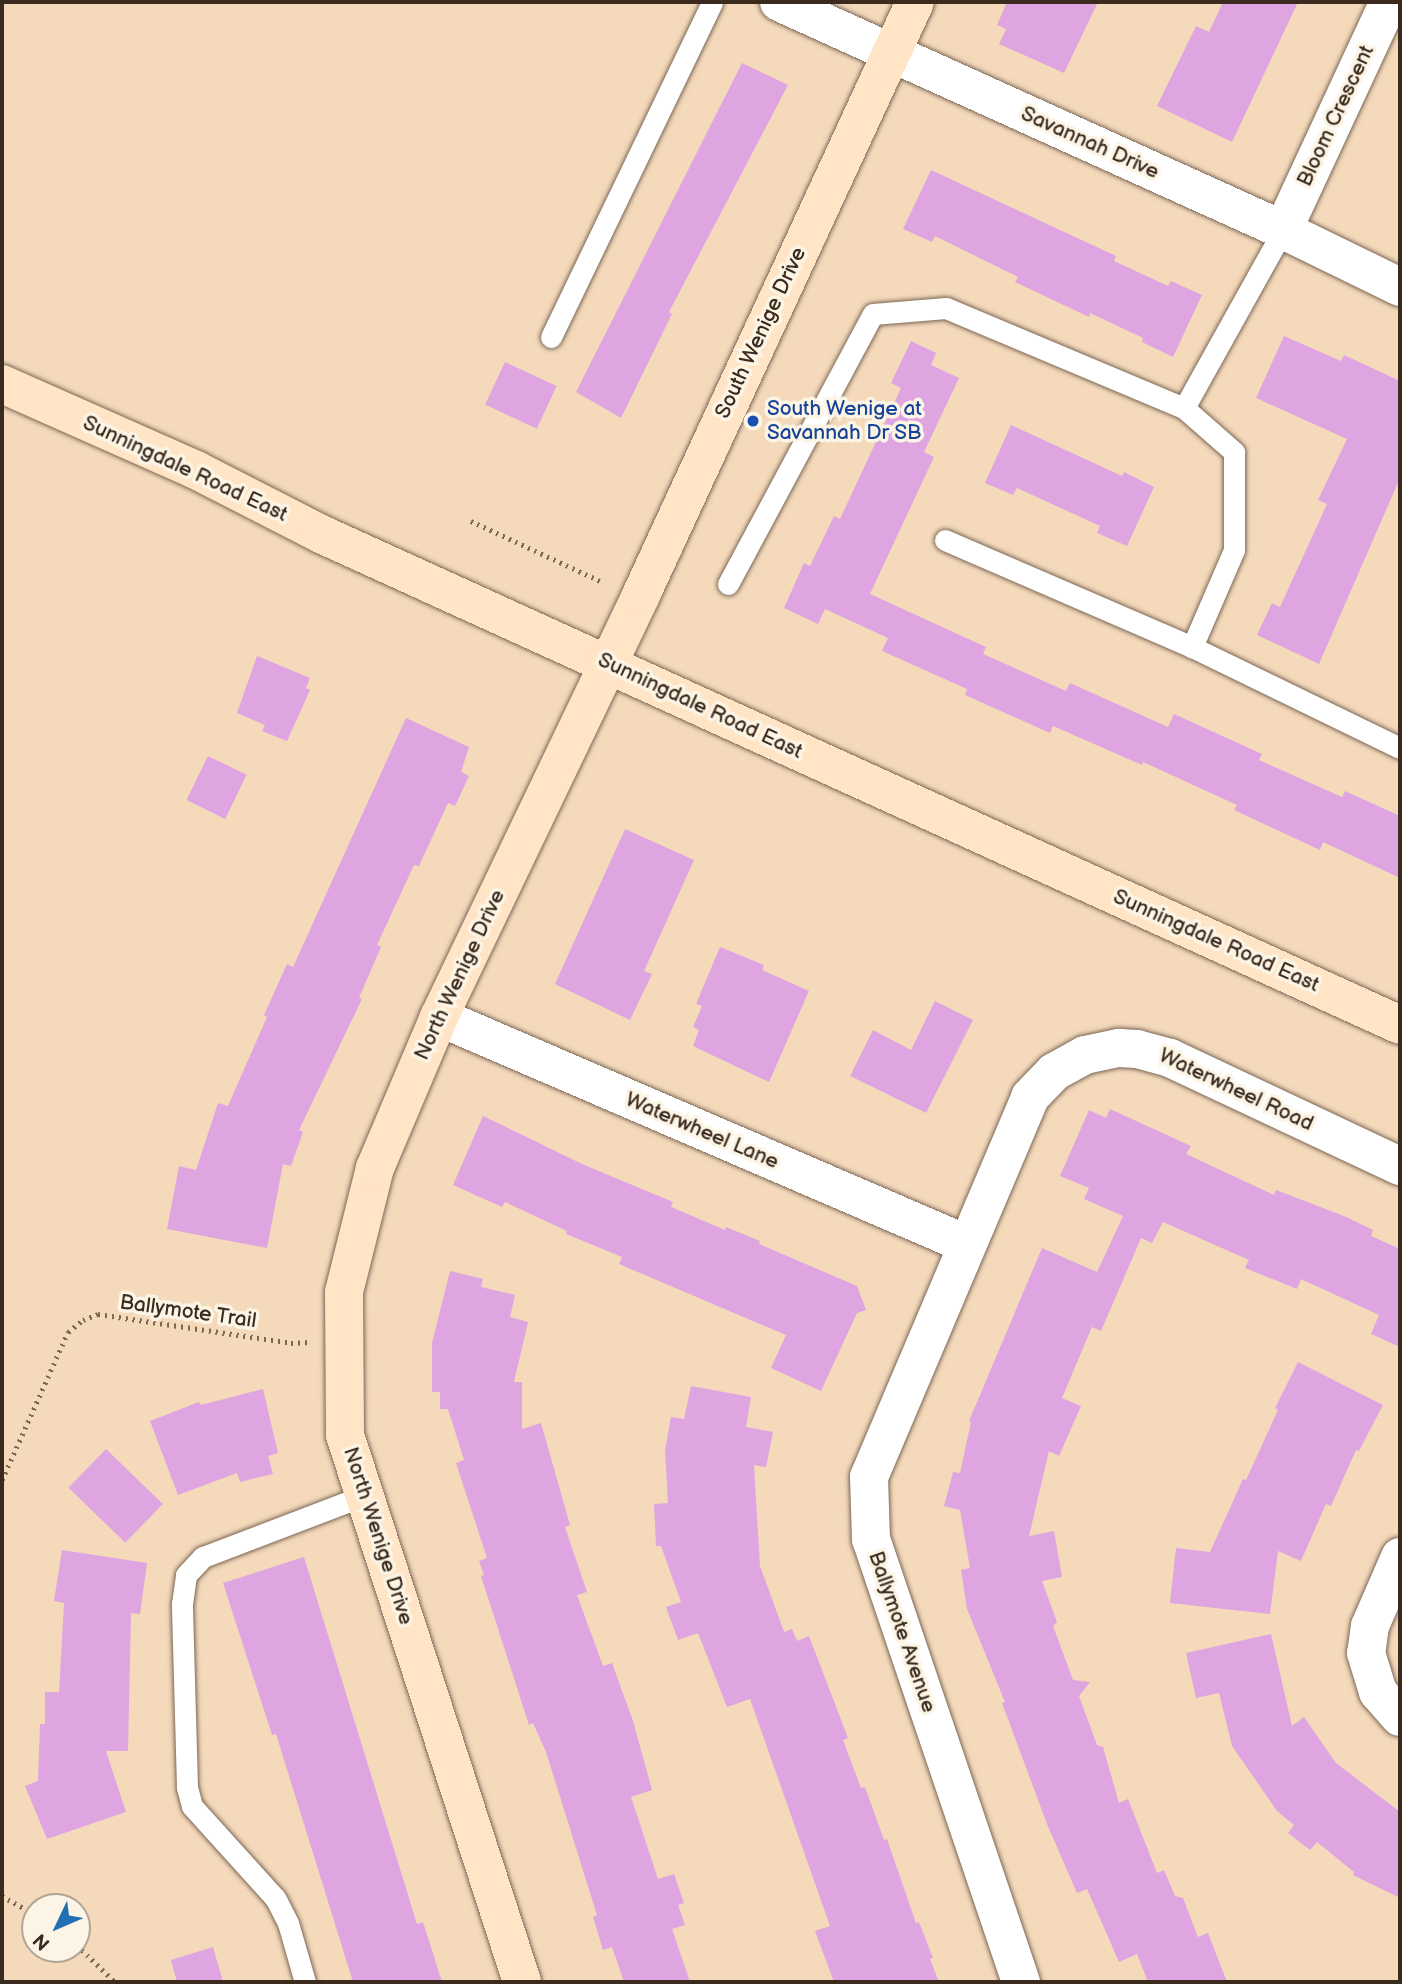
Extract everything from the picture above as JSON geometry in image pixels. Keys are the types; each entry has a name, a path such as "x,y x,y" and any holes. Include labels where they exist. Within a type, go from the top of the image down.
{"street":[{"name":"Savannah Drive","path":"779,2 1283,230 1400,287"},
{"name":"South Wenige Drive","path":"608,665 915,2"},
{"name":"Bloom Crescent","path":"1283,230 1389,2"},
{"name":"Sunningdale Road East","path":"2,384 196,470 323,535 1400,1025"},
{"name":"North Wenige Drive","path":"522,1982 345,1435 344,1292 375,1168 439,1017 608,665"},
{"name":"Waterwheel Lane","path":"439,1017 966,1244"},
{"name":"Waterwheel Road","path":"966,1244 1030,1097 1054,1072 1077,1058 1102,1050 1137,1049 1162,1055 1400,1167"},
{"name":"Ballymote Avenue","path":"966,1244 869,1477 871,1541 1021,1982"},
{"path":"1400,1557 1370,1626 1366,1653 1378,1692 1400,1717"}],"lane":[{"path":"551,337 712,2"},
{"path":"1184,408 1283,230"},
{"path":"728,584 873,314 946,308 1184,408 1234,452 1234,550 1192,647"},
{"path":"945,540 1192,647 1400,748"},
{"path":"305,1982 288,1923 275,1898 192,1807 187,1787 181,1604 186,1575 203,1557 365,1495"}],"path":[{"path":"471,521 600,581"},
{"name":"Ballymote Trail","path":"2,1480 68,1332 83,1320 98,1314 291,1343 344,1341"},
{"path":"2,1896 21,1906"},
{"path":"91,1959 115,1982"}],"building":[{"path":"1007,2 1098,2 1064,73 999,44 1006,29 997,25"},
{"path":"1223,2 1298,2 1232,142 1157,106 1196,26 1209,32"},
{"path":"742,63 788,85 669,312 672,314 621,418 576,392"},
{"path":"931,170 1116,256 1114,261 1168,286 1171,281 1202,295 1173,357 1142,342 1143,338 1090,313 1089,317 1015,282 1018,277 935,236 932,242 903,229"},
{"path":"1284,336 1341,361 1344,355 1400,381 1400,478 1319,664 1257,635 1272,603 1280,607 1327,504 1318,500 1347,439 1256,398"},
{"path":"911,341 936,353 931,365 959,378 924,452 934,457 870,594 986,647 983,654 1066,691 1070,683 1168,727 1174,714 1262,754 1259,760 1342,797 1345,791 1400,816 1400,878 1323,842 1320,850 1234,810 1237,805 1143,762 1142,765 1053,726 1050,733 965,695 967,689 882,651 888,638 825,609 818,624 784,608 804,563 810,566 834,516 840,519 901,388 891,383"},
{"path":"505,362 557,386 537,429 485,405"},
{"path":"1011,425 1122,476 1124,472 1154,487 1127,546 1097,533 1100,526 1017,488 1013,495 985,483"},
{"path":"257,656 310,678 306,688 310,690 287,741 262,731 265,725 237,713"},
{"path":"406,718 469,747 461,772 469,776 455,806 448,803 419,866 414,865 377,945 381,947 359,998 362,999 299,1130 303,1132 291,1166 283,1164 267,1248 167,1229 179,1166 196,1170 218,1103 228,1106 287,964 293,967"},
{"path":"208,756 247,775 225,819 187,800"},
{"path":"625,829 694,860 644,971 652,974 630,1020 555,984"},
{"path":"720,947 764,965 762,970 809,991 769,1082 693,1046 699,1030 693,1027 702,1006 696,1004"},
{"path":"935,1001 973,1020 926,1113 850,1076 873,1030 911,1050"},
{"path":"1110,1109 1191,1146 1186,1154 1274,1195 1276,1190 1344,1216 1373,1230 1371,1236 1400,1249 1400,1347 1371,1334 1379,1315 1301,1279 1297,1289 1245,1268 1249,1260 1163,1222 1152,1243 1141,1238 1101,1331 1092,1327 1062,1398 1081,1406 1059,1456 1049,1451 1029,1536 1054,1531 1062,1577 1042,1581 1057,1622 1053,1626 1073,1680 1090,1682 1079,1696 1097,1745 1103,1747 1119,1803 1128,1799 1157,1873 1164,1870 1175,1896 1183,1898 1198,1937 1208,1933 1227,1982 1148,1982 1137,1954 1119,1962 1087,1889 1077,1893 1047,1824 1002,1703 1005,1702 967,1609 961,1570 970,1568 960,1510 944,1506 953,1472 960,1473 971,1422 969,1421 1042,1248 1097,1272 1123,1216 1084,1199 1089,1188 1060,1176 1089,1110 1106,1118"},
{"path":"483,1116 582,1164 673,1202 671,1207 725,1230 726,1227 760,1241 759,1244 857,1286 866,1310 857,1313 821,1391 771,1368 786,1335 619,1264 622,1257 566,1234 567,1231 505,1202 502,1207 453,1185"},
{"path":"450,1271 483,1279 481,1287 515,1295 510,1317 528,1322 514,1382 522,1382 522,1429 541,1423 570,1525 565,1527 587,1592 577,1595 603,1666 612,1663 633,1721 652,1790 631,1797 658,1879 674,1874 684,1903 678,1905 685,1925 672,1929 690,1982 624,1982 612,1947 603,1950 593,1917 597,1915 546,1752 533,1723 529,1725 481,1576 484,1575 479,1561 487,1558 456,1463 464,1460 448,1409 440,1409 440,1392 432,1392 432,1343"},
{"path":"1298,1362 1383,1405 1359,1451 1356,1450 1331,1506 1326,1504 1301,1561 1278,1551 1270,1614 1170,1603 1176,1548 1210,1552 1243,1479 1246,1480 1278,1410 1275,1408"},
{"path":"691,1386 751,1397 746,1427 773,1432 766,1467 754,1465 760,1566 784,1632 792,1629 797,1641 809,1636 848,1738 843,1740 861,1788 865,1787 884,1840 887,1839 916,1923 919,1922 933,1958 930,1959 939,1982 834,1982 815,1931 830,1926 750,1699 727,1707 698,1633 678,1640 666,1607 681,1602 661,1546 656,1546 654,1504 668,1503 665,1450 671,1417 684,1419"},
{"path":"263,1389 278,1453 268,1456 273,1474 240,1482 237,1473 178,1495 150,1421 199,1402 201,1405"},
{"path":"106,1449 163,1504 125,1543 68,1488"},
{"path":"62,1550 147,1563 140,1614 131,1613 128,1751 106,1751 126,1812 47,1839 25,1786 38,1781 40,1724 45,1724 45,1692 59,1692 64,1603 54,1601"},
{"path":"304,1557 417,1924 423,1922 442,1982 353,1982 276,1734 272,1735 223,1583"},
{"path":"1271,1634 1292,1726 1304,1717 1336,1763 1400,1812 1400,1898 1353,1875 1354,1872 1317,1842 1310,1850 1288,1833 1294,1825 1277,1811 1232,1746 1219,1693 1196,1698 1186,1653"},
{"path":"213,1947 223,1982 177,1982 171,1960"}],"place":[{"name":"South Wenige at Savannah Dr SB","path":"753,421"}]}
